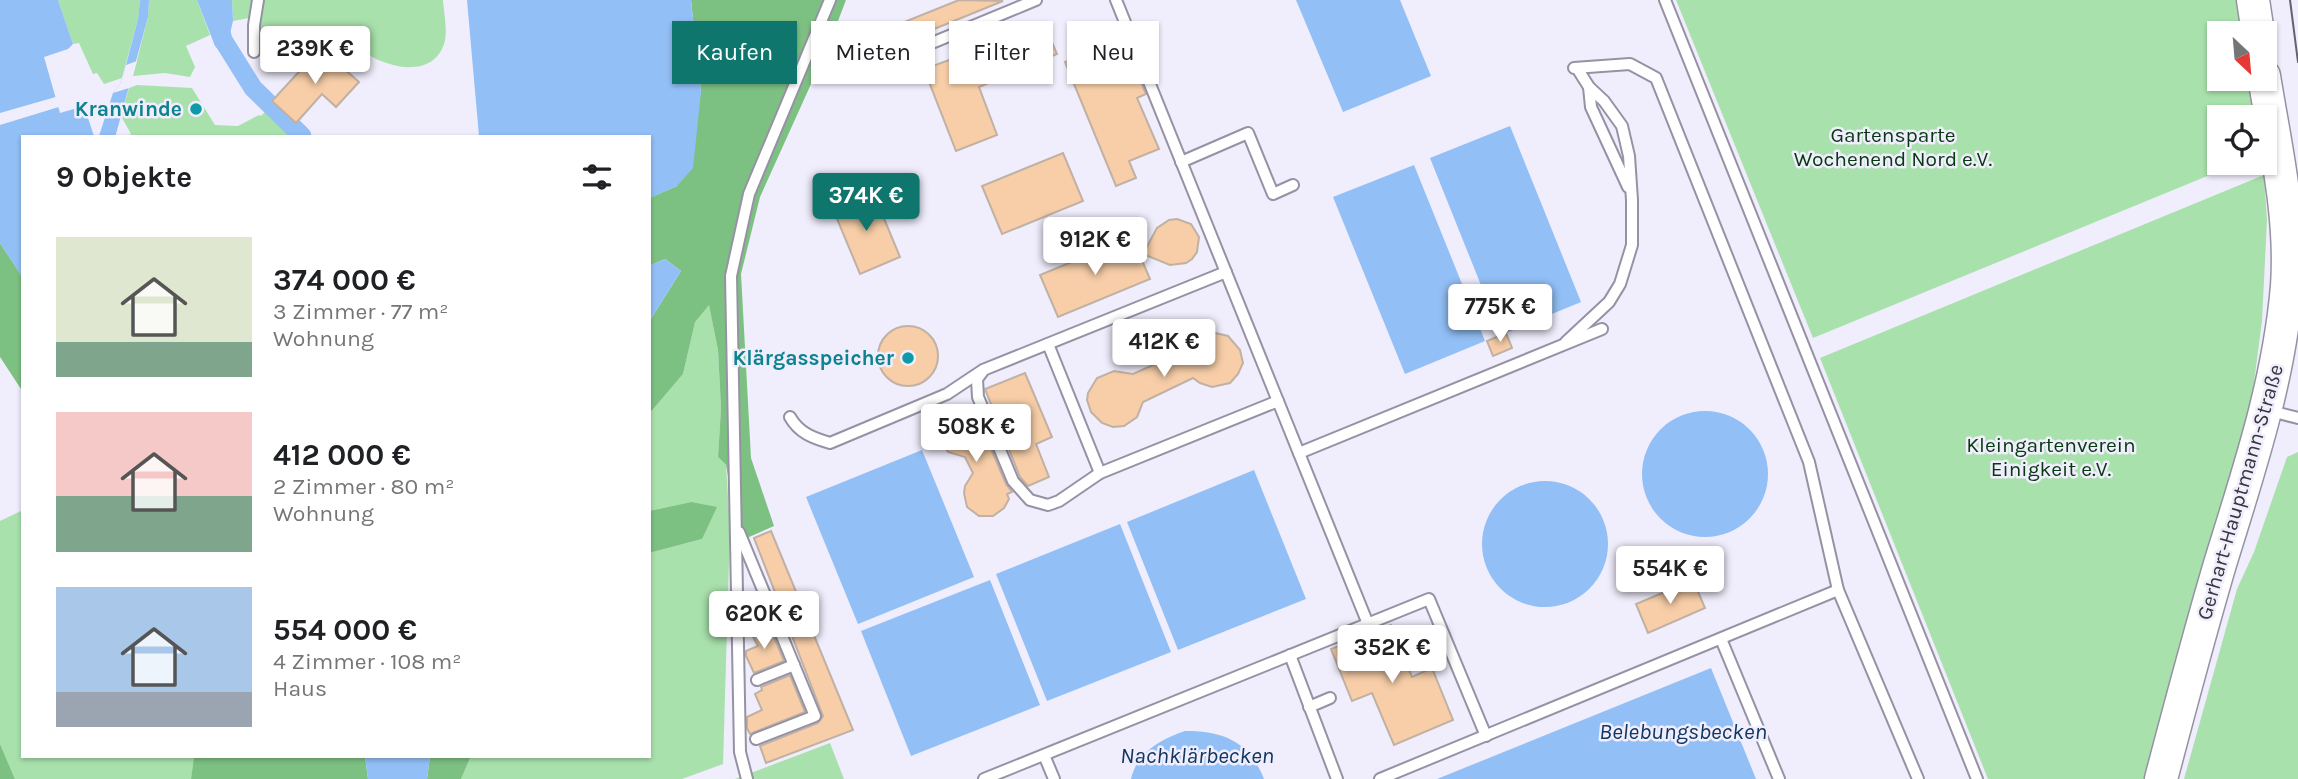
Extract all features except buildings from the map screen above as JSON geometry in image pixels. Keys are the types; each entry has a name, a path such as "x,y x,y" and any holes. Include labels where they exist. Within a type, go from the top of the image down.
{"street":[{"path":"2253,0 2256,21"},
{"name":"Gerhart-Hauptmann-Straße","path":"2161,779 2266,410 2278,356 2287,286 2288,248 2266,91"}],"lane":[{"path":"254,52 258,0"},
{"path":"747,779 740,752 731,276 749,194 830,0"},
{"path":"935,42 1036,0"},
{"path":"1116,0 1368,624"},
{"path":"1665,0 1977,779"},
{"path":"1561,346 1609,302 1620,284 1632,245 1629,156 1622,126 1576,68 1630,64 1656,78 1809,462 1838,590 1917,779"},
{"path":"1589,86 1591,107 1632,200"},
{"path":"1181,162 1248,133 1273,194 1293,185"},
{"path":"790,417 797,428 815,439 830,443 947,394 983,370 1226,272"},
{"path":"1299,453 1602,330"},
{"path":"1048,344 1100,473"},
{"path":"983,370 977,379 978,397 1013,481 1030,500 1048,505 1059,501 1100,473 1278,401"},
{"path":"2266,410 2298,418"},
{"path":"736,523 815,716 755,740"},
{"path":"1380,779 1838,590"},
{"path":"984,779 1429,599 1486,736"},
{"path":"1721,639 1779,779"},
{"path":"1290,655 1337,779"},
{"path":"757,680 794,665"},
{"path":"1310,707 1330,698"},
{"path":"1044,755 1054,779"}],"green space":[{"path":"58,0 140,0 138,19 122,78 104,84 97,73 93,74 79,43 73,44"},
{"path":"149,0 197,0 210,35 186,46 195,67 190,77 165,73 133,76 148,17"},
{"path":"232,0 443,0 445,39 439,55 421,66 400,66 378,60 361,50 339,30 321,31 308,37 286,58 273,59 260,38 260,20 249,18 233,21"},
{"path":"691,0 846,0 838,21 811,21 811,84 760,197 741,274 751,458 774,526 749,537 742,552 726,465 718,457 721,408 718,350 709,305 695,322 683,374 651,412 651,319 681,271 665,259 651,265 651,197 677,186 701,92 700,84 797,84 797,21 693,21"},
{"name":"Gartensparte Wochenend Nord e.V.","path":"1676,0 2240,0 2243,21 2207,21 2207,91 2254,91 2255,105 2207,105 2207,175 2210,175 1813,338"},
{"path":"137,85 192,88 215,125 238,126 266,111 291,135 130,135 121,116 129,88"},
{"name":"Kleingartenverein Einigkeit e.V.","path":"2264,175 2267,220 2262,321 2250,413 2146,779 1988,779 1820,358"},
{"path":"0,243 21,275 21,389 0,357"},
{"path":"709,304 718,350 721,408 718,457 726,465 730,528 723,764 682,779 461,779 470,758 651,758 651,552 702,539 691,502 651,511 651,412 683,374 695,321"},
{"path":"2298,452 2298,779 2184,779 2237,589 2254,552 2287,457"},
{"path":"691,502 717,507 702,539 651,552 651,511"},
{"path":"21,511 21,758 194,758 191,779 15,779 0,744 0,521"},
{"path":"830,743 844,779 735,779"},
{"path":"0,744 15,779 0,779"},
{"path":"194,758 365,758 368,779 191,779"},
{"path":"430,758 470,758 461,779 427,779"}],"water":[{"path":"0,0 58,0 73,44 68,49 44,57 60,113 84,106 94,135 21,135 21,275 0,243"},
{"path":"140,0 149,0 148,17 116,134 99,135 113,93 120,84 138,19"},
{"path":"197,0 232,0 233,21 228,42 239,62 234,65 215,46"},
{"path":"467,0 691,0 693,21 672,21 672,84 700,84 693,168 677,186 651,197 651,135 479,135"},
{"path":"1296,0 1400,0 1431,76 1343,112"},
{"path":"1510,126 1581,302 1501,335 1430,158"},
{"path":"1414,165 1485,341 1405,374 1333,197"},
{"path":"665,259 681,271 651,319 651,265"},
{"path":"1705,411 1729,416 1750,429 1763,450 1768,474 1763,498 1750,519 1729,532 1705,537 1681,532 1660,519 1647,498 1642,474 1647,450 1660,429 1681,416"},
{"path":"922,450 974,577 858,624 806,497"},
{"path":"1254,470 1306,599 1178,650 1127,522"},
{"path":"1545,481 1569,486 1590,499 1603,520 1608,544 1603,568 1590,589 1569,602 1545,607 1521,602 1500,589 1487,568 1482,544 1487,520 1500,499 1521,486"},
{"path":"1120,524 1171,652 1047,701 996,574"},
{"path":"990,580 1040,705 911,756 861,631"},
{"name":"Belebungsbecken","path":"1711,668 1756,779 1437,779"},
{"name":"Nachklärbecken","path":"1185,731 1211,733 1233,741 1251,755 1264,779 1131,779 1144,754 1167,738"},
{"path":"365,758 430,758 427,779 368,779"}],"pier":[{"path":"137,61 129,88 113,93 120,84 126,65"},
{"path":"59,96 62,106 0,125 0,113"}],"waterway":[{"path":"213,0 223,40 253,88 301,135"}],"tram line":[{"path":"2290,0 2298,62"}],"place":[{"name":"Kranwinde","path":"196,109"},
{"name":"Klärgasspeicher","path":"908,358"}]}
